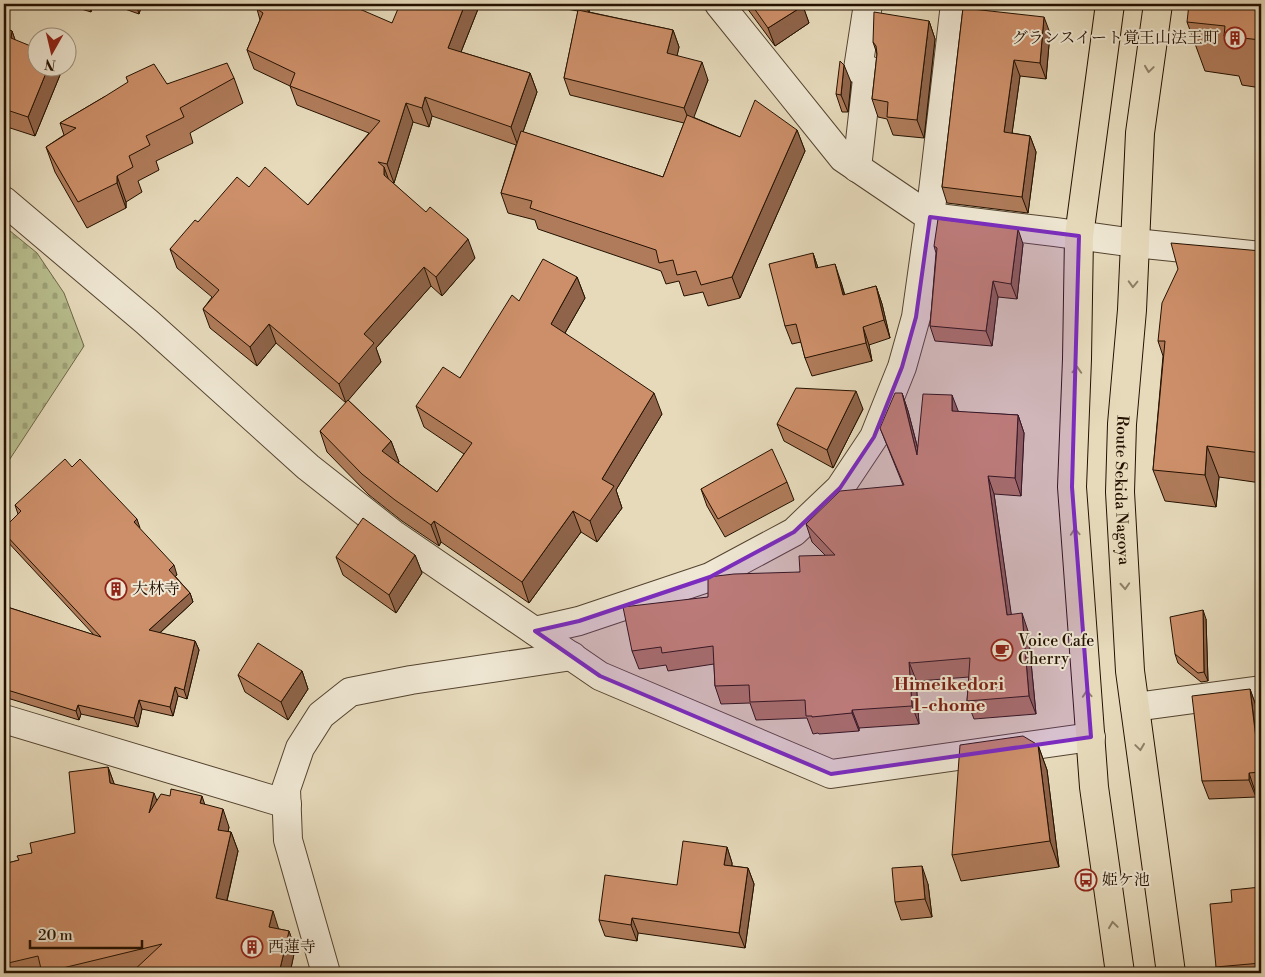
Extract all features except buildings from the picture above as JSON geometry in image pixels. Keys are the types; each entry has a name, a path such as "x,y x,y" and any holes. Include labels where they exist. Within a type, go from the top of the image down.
{"main road":[{"path":"1110,4 1079,236 1072,487 1094,787 1120,973"},
{"name":"Route Sekida Nagoya","path":"1158,4 1140,133 1132,310 1122,424 1120,492 1130,671 1171,973"}],"street":[{"path":"719,4 843,158 930,217 1135,243 1261,256"},
{"path":"857,168 868,70 858,68 868,4"},
{"path":"535,631 579,621 710,576 794,532 840,488 874,437 902,368 916,317 930,217 955,4"},
{"path":"4,201 147,322 308,467 393,534 600,676 831,774 1091,737"},
{"path":"326,973 288,840 286,789 300,748 321,715 350,692 411,680 572,656"},
{"path":"1135,707 1261,690"},
{"path":"4,719 287,804"}],"highlighted area":[{"path":"930,217 1079,236 1072,487 1091,737 831,774 600,676 535,631 579,621 710,577 794,532 840,488 874,437 902,367 916,317"}],"green space":[{"path":"4,226 37,253 64,293 84,346 4,468"}],"place":[{"name":"グランスイート覚王山法王町","path":"1235,38"},
{"name":"大林寺","path":"116,589"},
{"name":"Voice Cafe Cherry","path":"1002,650"},
{"name":"姫ケ池","path":"1086,880"},
{"name":"西蓮寺","path":"252,947"}],"district":[{"name":"Himeikedori 1-chome","path":"949,694"}]}
